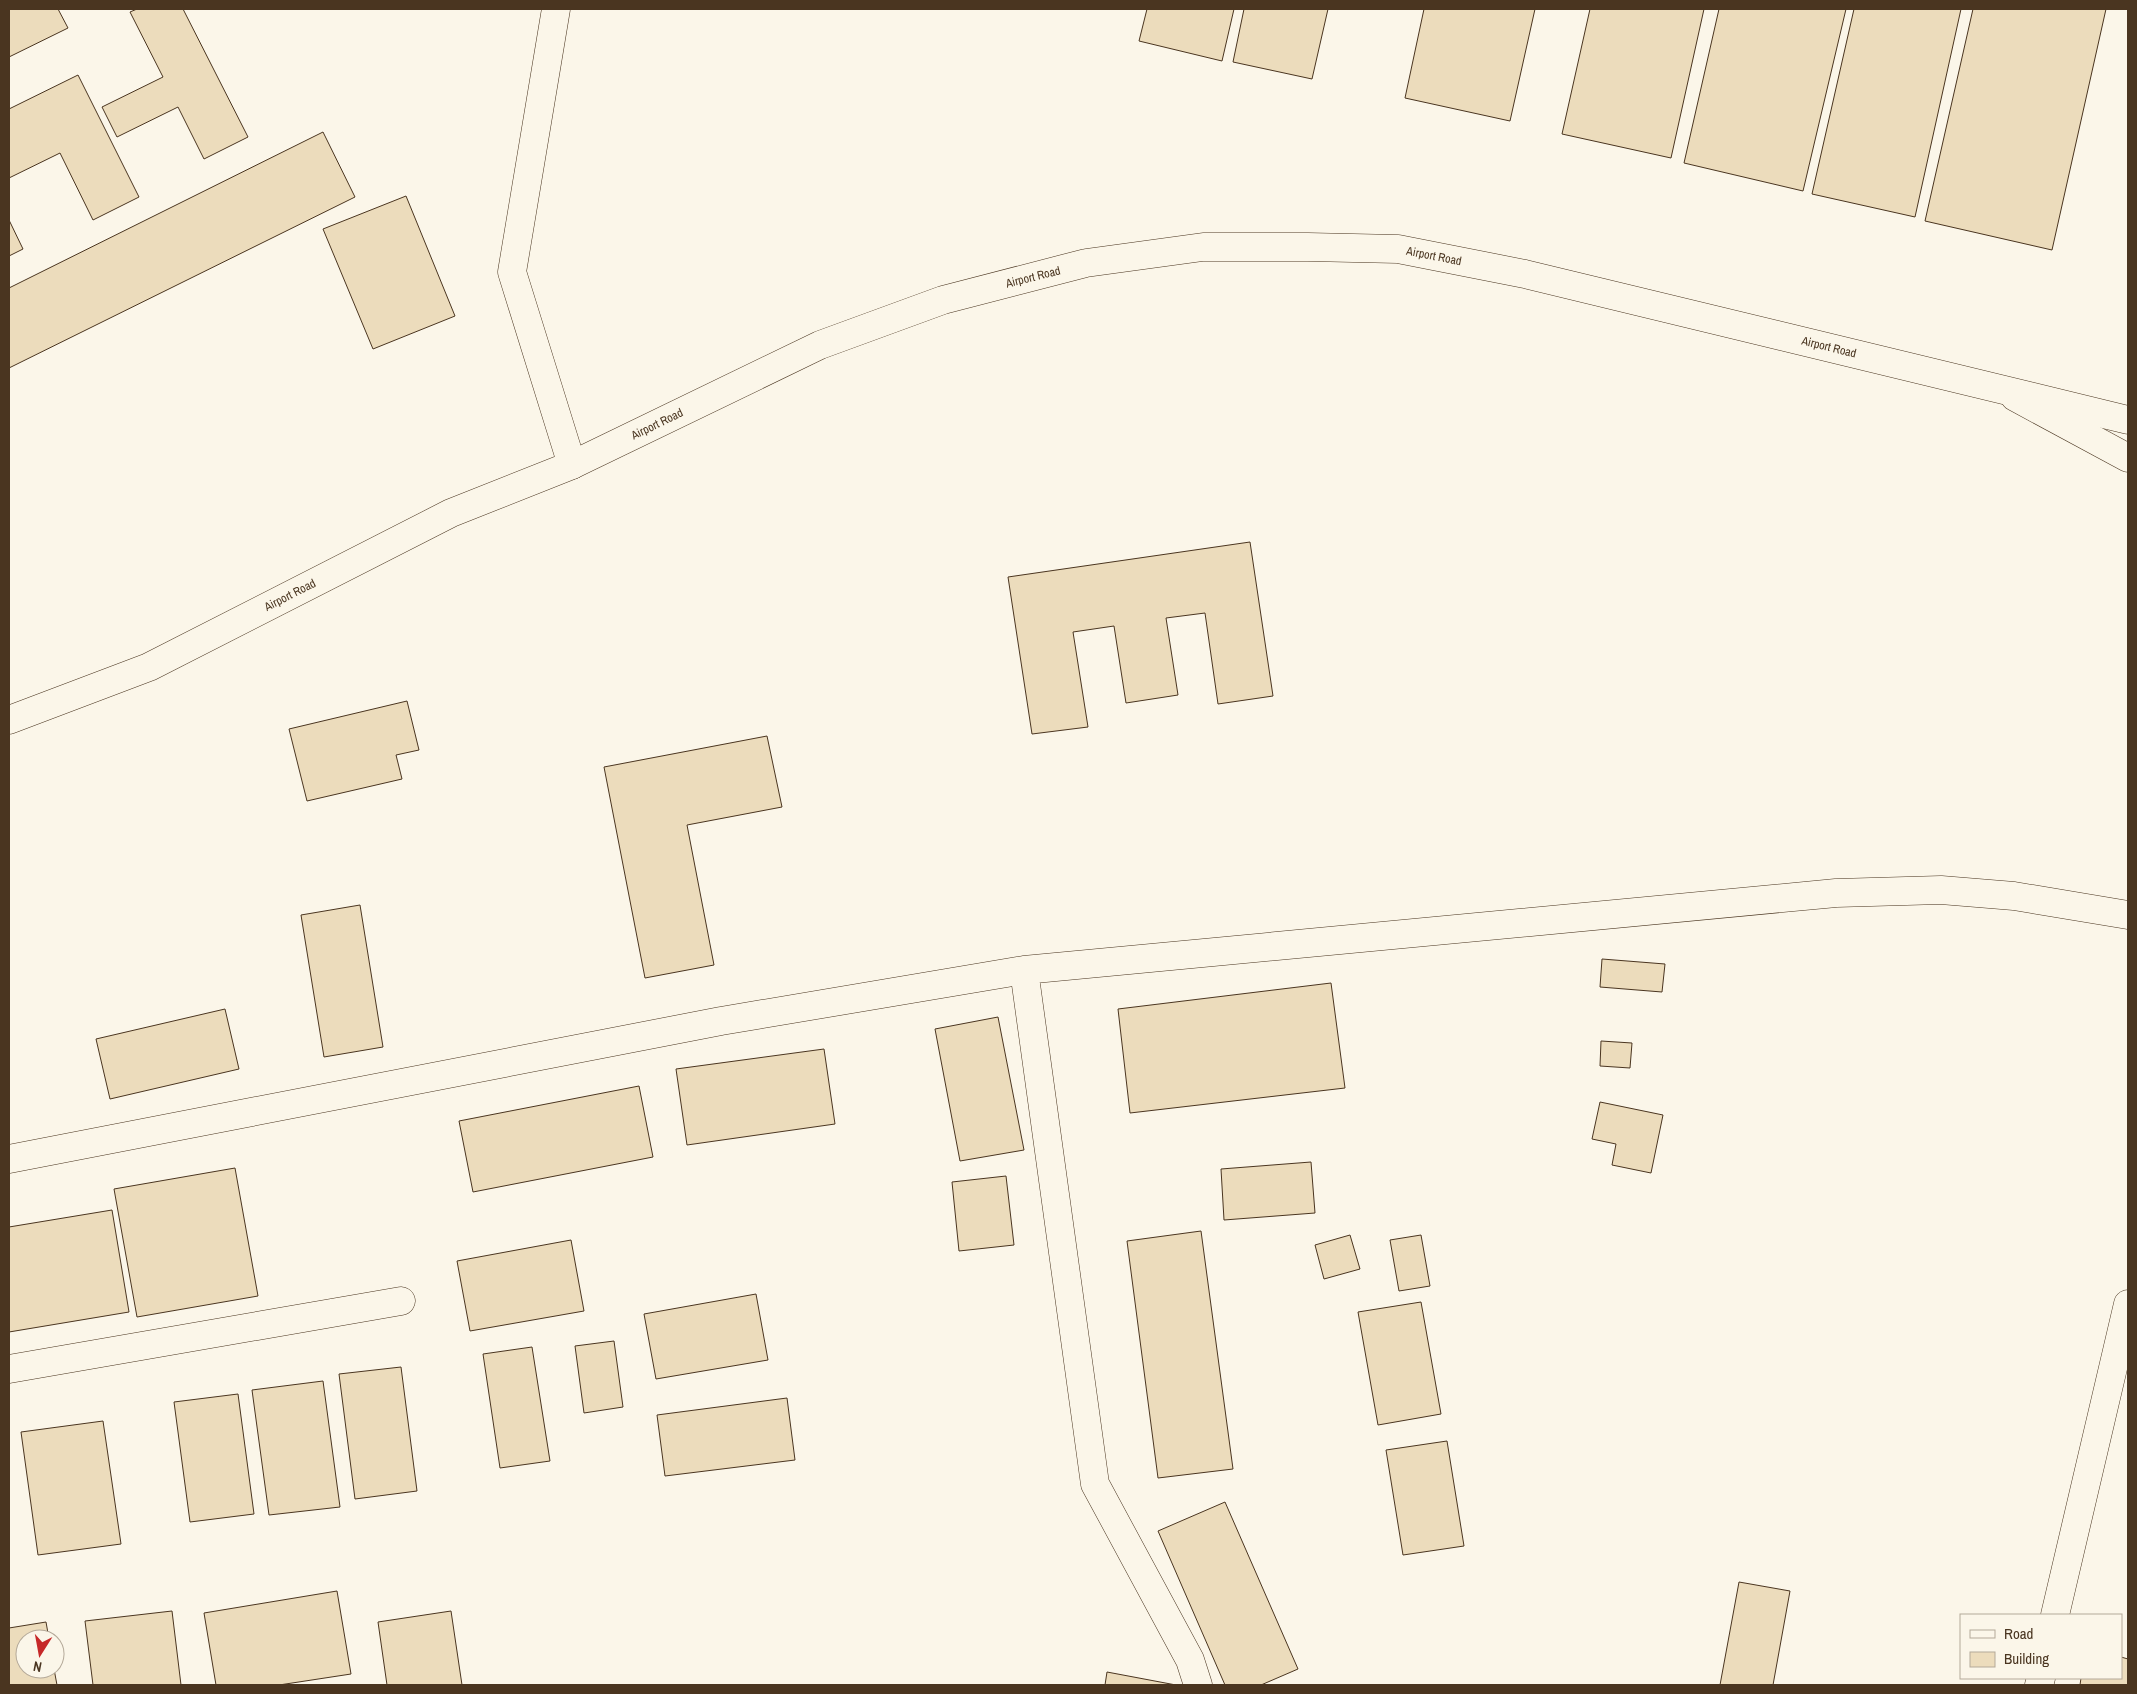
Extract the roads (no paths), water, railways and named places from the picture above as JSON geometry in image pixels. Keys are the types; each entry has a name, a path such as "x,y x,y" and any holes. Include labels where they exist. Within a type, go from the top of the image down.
{"main road":[{"path":"556,9 512,272 572,465"},
{"name":"Airport Road","path":"9,720 148,667 451,513 572,465 820,345 942,300 1086,263 1203,247 1398,249 1534,276 2128,420"},
{"path":"2000,389 2128,458"},
{"path":"9,1159 721,1021 1024,970 1836,893 1940,890 2014,896 2128,915"},
{"path":"1024,970 1095,1484 1190,1660 1198,1685"},
{"path":"9,1369 401,1301"},
{"path":"2055,1614 2128,1304"}]}
